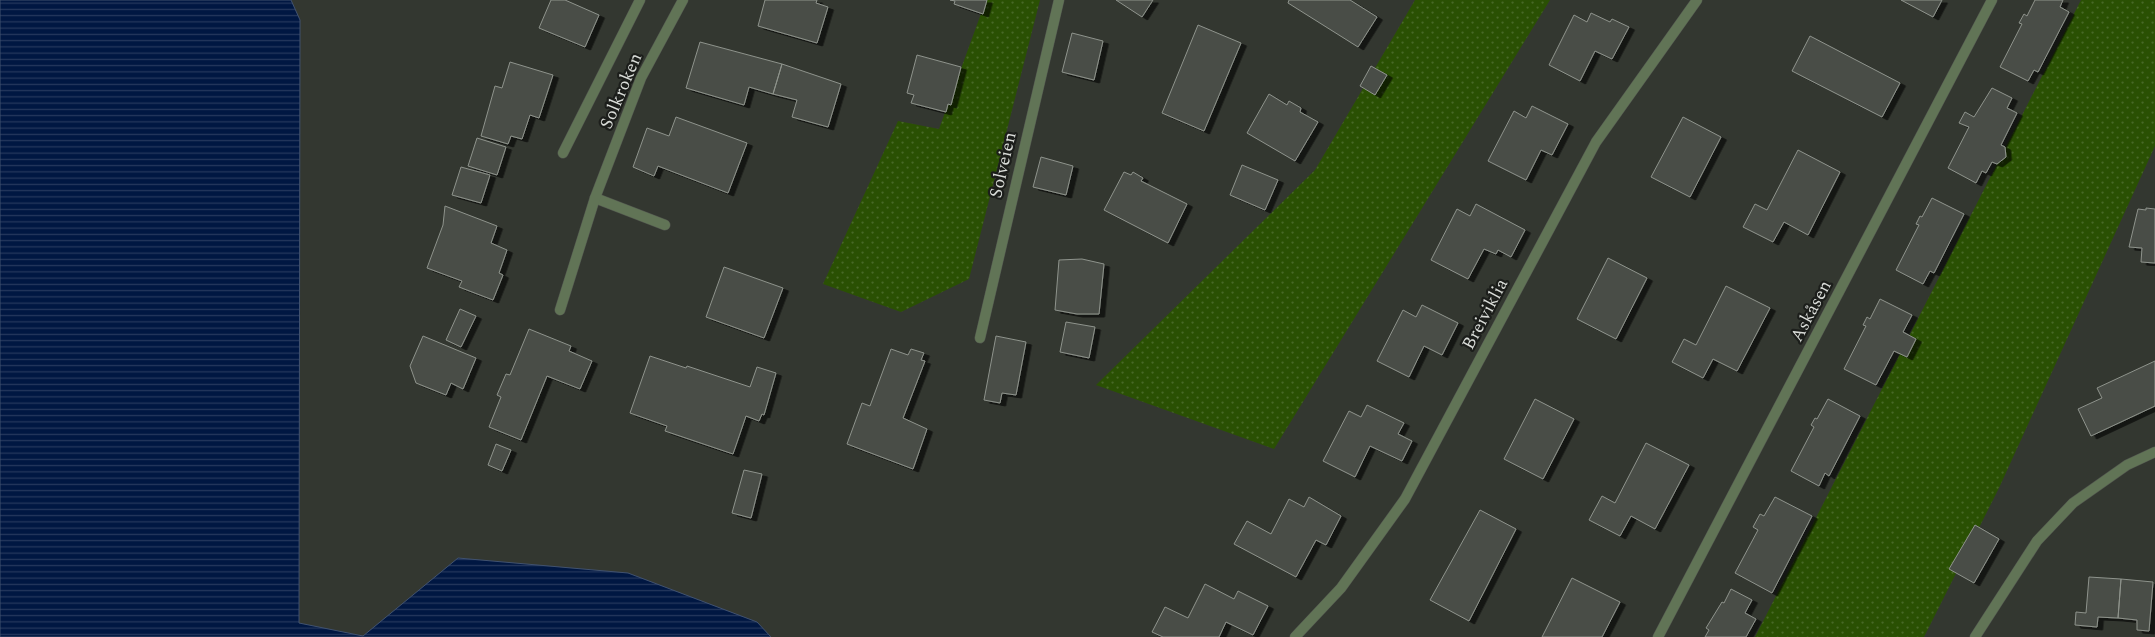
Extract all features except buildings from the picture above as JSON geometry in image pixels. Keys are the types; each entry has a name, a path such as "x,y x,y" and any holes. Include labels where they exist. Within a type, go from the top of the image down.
{"street":[{"name":"Solkroken","path":"563,153 640,0"},
{"name":"Solkroken","path":"560,310 595,198 641,78 683,0"},
{"name":"Solveien","path":"980,338 1059,0"},
{"name":"Breiviklia","path":"1294,637 1341,588 1405,499 1596,142 1697,0"},
{"name":"Askåsen","path":"1658,637 1992,0"},
{"path":"595,198 665,225"},
{"path":"1975,637 2037,541 2073,503 2127,465 2155,452"}],"green space":[{"path":"986,0 1040,0 969,279 901,312 823,284 898,121 939,129"},
{"path":"1415,0 1550,0 1274,449 1096,385 1315,170"},
{"path":"2081,0 2155,0 2155,146 1999,488 1924,637 1755,637"}],"water":[{"path":"0,0 291,0 300,20 299,623 363,636 458,558 628,573 757,622 771,637 0,637"}]}
